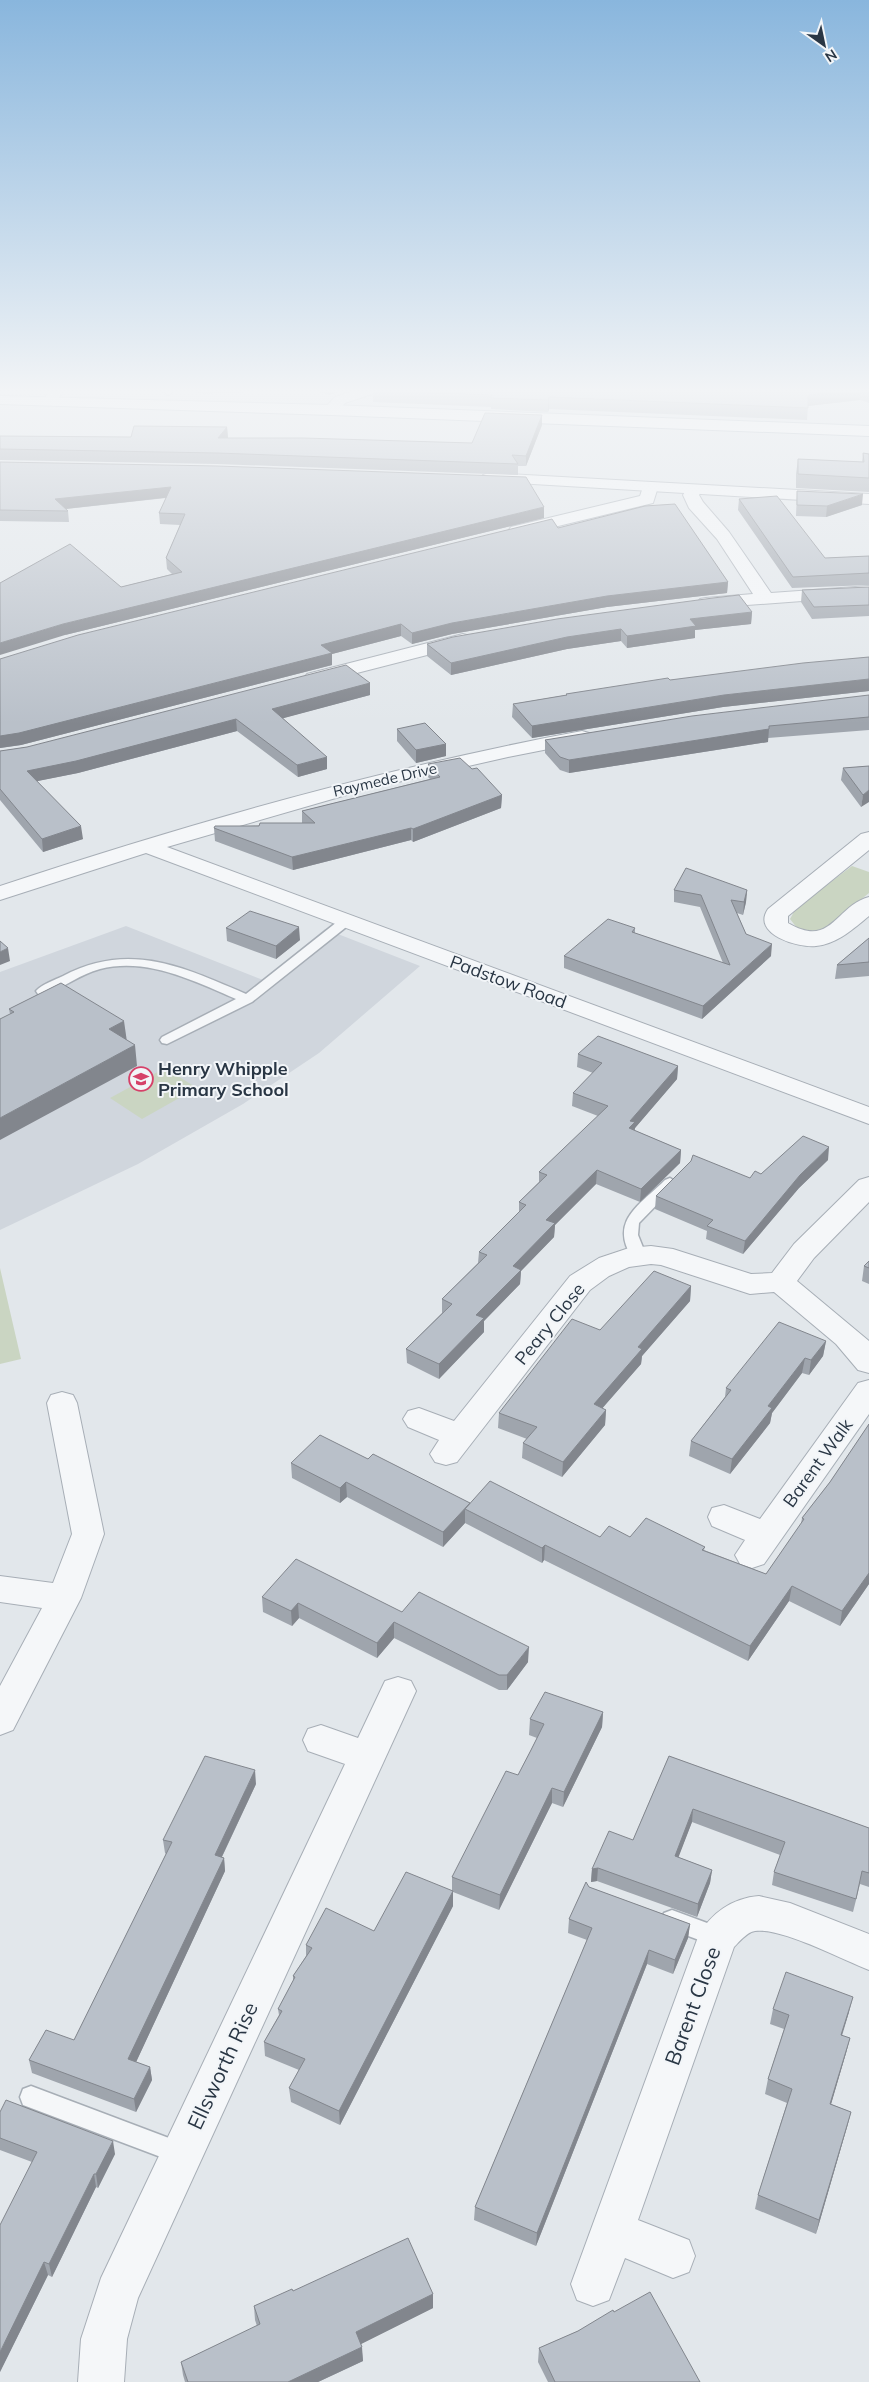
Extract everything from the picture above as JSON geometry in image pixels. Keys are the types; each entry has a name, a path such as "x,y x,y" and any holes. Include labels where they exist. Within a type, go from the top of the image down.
{"street":[{"path":"498,536 635,502"},
{"path":"694,502 723,536 765,598"},
{"path":"686,605 869,591"},
{"path":"292,684 479,636"},
{"name":"Raymede Drive","path":"0,893 148,844 257,812 379,780 511,750 597,734"},
{"path":"869,839 776,914 777,926 792,937 814,940 832,935 869,904"},
{"name":"Padstow Road","path":"148,844 155,850 869,1116"},
{"path":"869,1186 804,1252 781,1282 820,1316 845,1333 859,1346 869,1363"},
{"name":"Peary Close","path":"419,1418 453,1445 580,1283 608,1263 638,1255 663,1256 750,1284 781,1282"},
{"name":"Barent Walk","path":"724,1517 759,1545 869,1390"},
{"path":"0,1720 64,1598 88,1534 62,1403"},
{"path":"0,1589 64,1598"},
{"name":"Ellsworth Rise","path":"101,2382 104,2339 117,2294 398,1691"},
{"path":"321,1740 367,1757"},
{"name":"Barent Close","path":"593,2284 718,1937 730,1924 750,1914 770,1913 869,1952"},
{"path":"612,2231 673,2256"}],"lane":[{"path":"168,1040 247,999 346,921"},
{"path":"43,991 99,966 133,962 169,967 247,999"},
{"path":"638,1255 630,1236 632,1222 684,1170"},
{"path":"657,1915 718,1937"},
{"path":"31,2097 182,2154"}],"shaded area":[{"name":"Henry Whipple Primary School","path":"126,926 263,980 325,929 420,966 319,1053 243,1104 138,1164 0,1230 0,972"}],"green space":[{"path":"852,866 869,872 869,893 825,929 811,931 797,928 790,919 796,908"},
{"path":"165,1068 197,1088 142,1119 110,1098"},
{"path":"0,1268 21,1359 0,1364"}],"building":[{"path":"0,502 58,502 68,511 0,510"},
{"path":"164,502 541,502 544,507 63,624 0,643 0,583 70,544 121,587 182,572 166,558 185,514 159,513"},
{"path":"741,502 782,502 825,558 869,556 869,573 793,577"},
{"path":"797,502 839,502 827,506 797,505"},
{"path":"675,504 728,582 607,596 452,623 412,633 401,624 321,645 332,653 19,733 0,736 0,659 78,635 552,519 558,528 645,506"},
{"path":"869,587 869,605 814,607 802,590"},
{"path":"739,595 752,612 690,619 696,626 627,636 621,629 567,637 451,663 427,644 453,637 557,619"},
{"path":"869,657 869,679 724,695 532,726 513,704 668,678 670,680 803,663"},
{"path":"346,665 370,683 272,709 327,757 297,765 236,719 76,761 27,771 81,826 42,839 0,789 0,751 27,747"},
{"path":"869,695 869,717 769,726 769,729 569,760 560,757 545,740 692,716"},
{"path":"425,723 446,744 416,750 397,729"},
{"path":"460,758 472,769 477,768 502,795 413,829 292,857 214,828 215,826 259,826 260,823 315,823 302,811 440,777 428,764"},
{"path":"869,766 869,790 863,795 843,768"},
{"path":"686,868 747,890 744,902 731,900 746,934 772,944 703,1006 564,956 608,919 635,928 632,932 730,965 701,895 674,890"},
{"path":"250,911 299,927 276,946 226,928"},
{"path":"869,938 869,962 837,965"},
{"path":"0,941 8,948 0,952"},
{"path":"61,983 124,1021 109,1029 135,1045 0,1118 0,1019 14,1012 9,1009"},
{"path":"598,1036 678,1066 630,1121 635,1122 629,1128 681,1150 641,1189 597,1170 546,1220 555,1223 513,1266 521,1270 476,1315 484,1318 439,1364 406,1349 452,1304 442,1299 487,1255 479,1252 526,1205 519,1202 547,1175 539,1172 608,1106 573,1093 602,1063 578,1054"},
{"path":"803,1136 829,1147 800,1175 745,1241 707,1226 713,1220 656,1196 691,1161 693,1155 750,1178 755,1171 761,1174"},
{"path":"869,1261 869,1268 864,1266"},
{"path":"654,1271 691,1286 638,1347 642,1349 594,1404 606,1410 563,1462 523,1443 537,1427 499,1413 572,1319 600,1330"},
{"path":"779,1322 826,1341 811,1360 805,1358 768,1406 772,1408 732,1459 691,1441 731,1390 726,1388"},
{"path":"869,1424 869,1573 842,1611 792,1586 750,1646 545,1545 542,1548 465,1509 490,1481 600,1537 609,1526 630,1537 646,1518 705,1547 702,1550 766,1574 804,1519 802,1518 830,1482"},
{"path":"320,1435 368,1459 373,1454 470,1503 443,1532 346,1482 340,1488 291,1463"},
{"path":"296,1559 402,1612 419,1592 529,1647 507,1675 499,1675 394,1622 377,1643 298,1603 291,1611 262,1597"},
{"path":"545,1692 603,1712 564,1792 552,1788 500,1895 452,1877 506,1771 518,1775 531,1750 544,1724 530,1719"},
{"path":"205,1756 255,1770 215,1855 224,1858 128,2059 150,2067 134,2099 29,2060 46,2030 74,2040 172,1842 163,1840"},
{"path":"669,1756 869,1828 869,1873 862,1871 856,1899 774,1872 785,1842 693,1809 675,1856 712,1870 698,1904 598,1868 592,1869 609,1831 633,1840"},
{"path":"406,1872 453,1891 339,2111 289,2088 305,2059 264,2042 282,2011 278,2009 295,1977 293,1976 312,1948 306,1945 326,1908 374,1931"},
{"path":"586,1882 589,1887 690,1924 675,1960 649,1950 537,2233 475,2207 592,1928 569,1919"},
{"path":"786,1972 853,1997 841,2035 850,2038 830,2104 851,2112 819,2220 758,2195 792,2089 768,2079 789,2015 773,2009"},
{"path":"6,2100 113,2141 96,2174 94,2174 49,2264 44,2262 0,2352 0,2225 37,2152 0,2138 0,2112"},
{"path":"408,2238 433,2294 356,2332 362,2347 288,2382 188,2382 181,2362 260,2324 254,2306 292,2289 293,2291"},
{"path":"650,2292 700,2382 555,2382 539,2348 578,2331 613,2310 614,2312"}],"place":[{"name":"Henry Whipple Primary School","path":"141,1079"}]}
